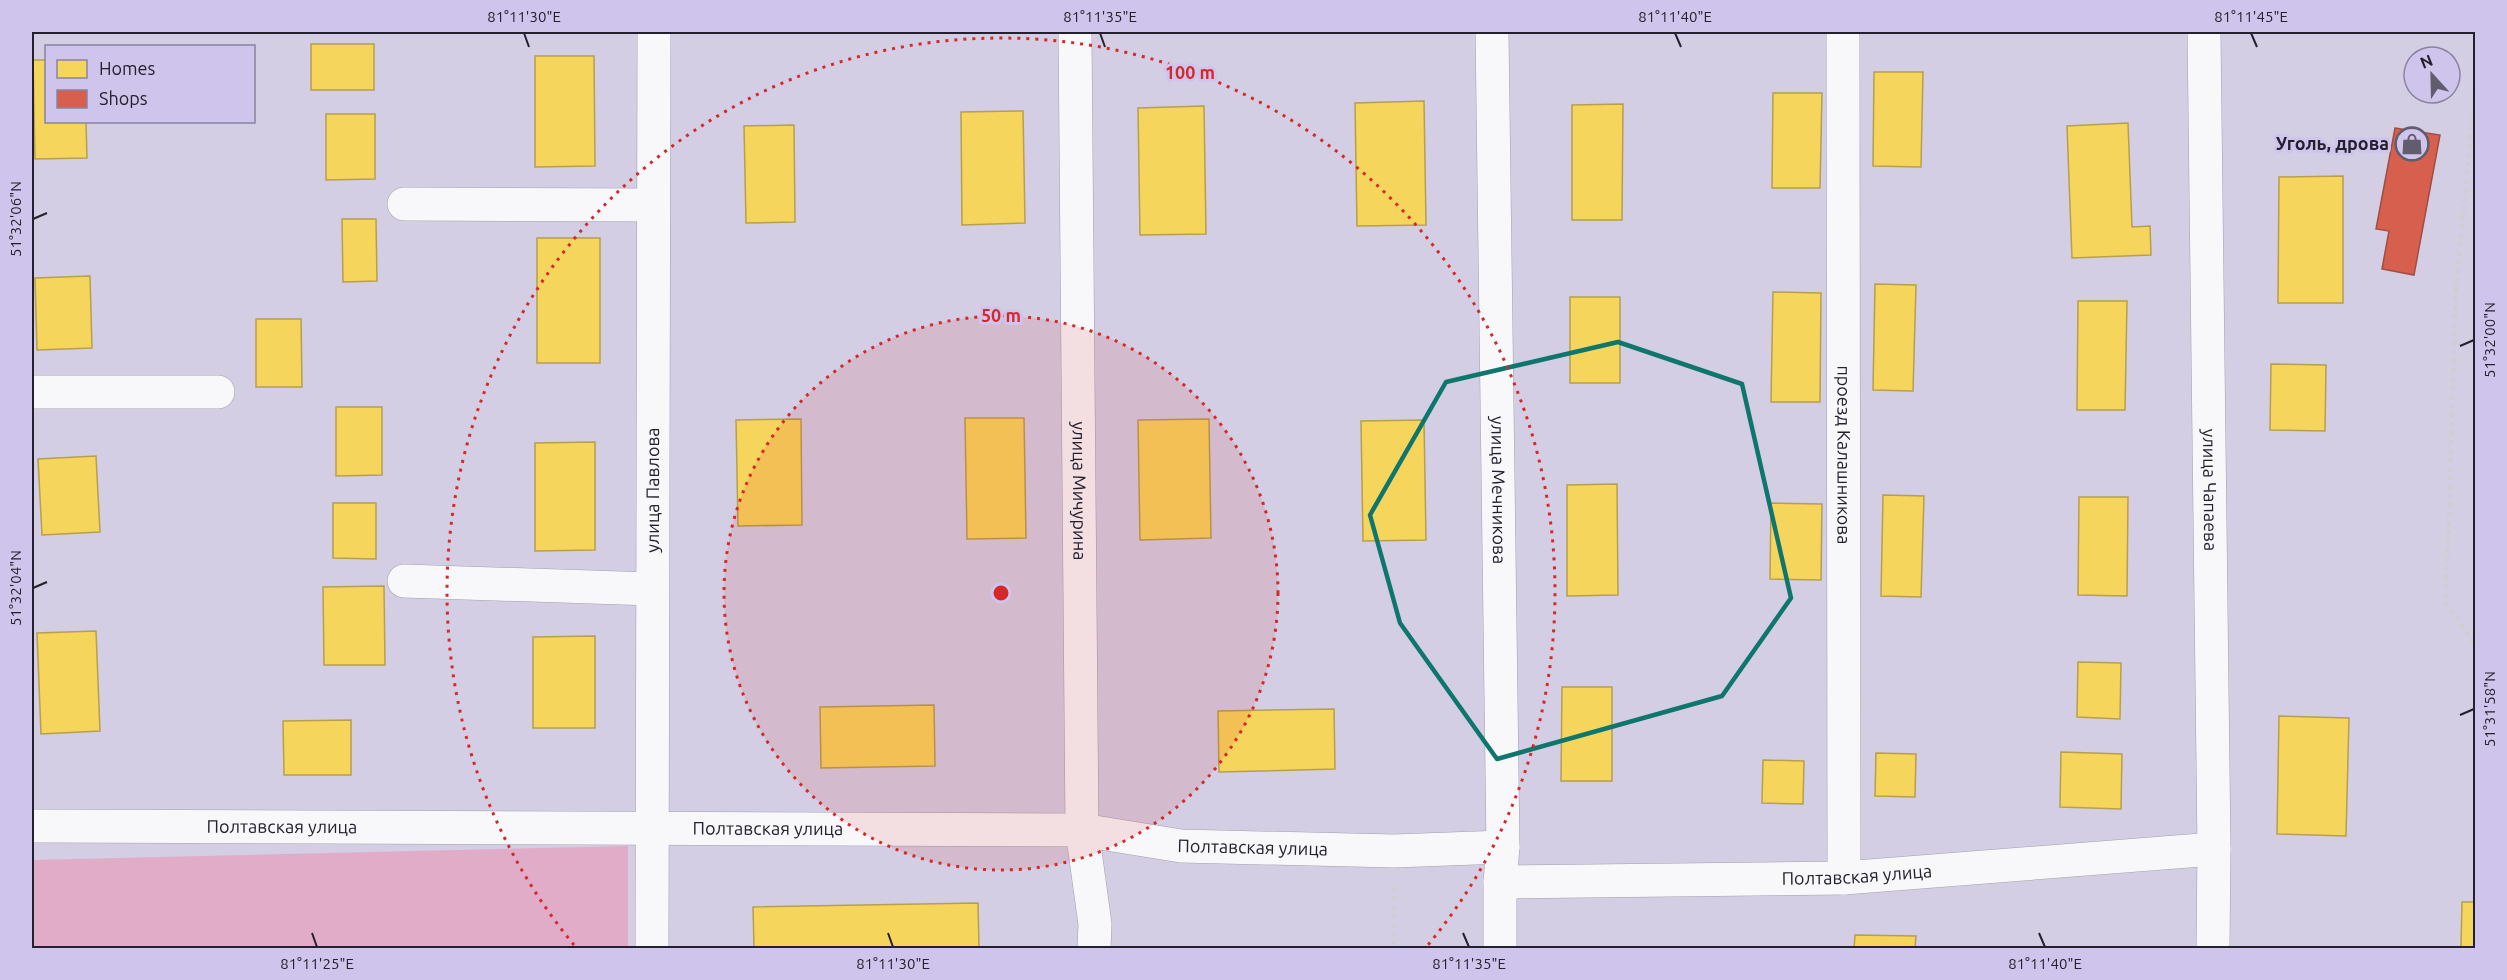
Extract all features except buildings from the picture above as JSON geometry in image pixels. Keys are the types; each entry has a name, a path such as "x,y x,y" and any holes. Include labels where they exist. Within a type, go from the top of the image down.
{"street":[{"name":"улица Павлова","path":"652,948 654,32"},
{"name":"улица Мичурина","path":"1075,32 1082,830 1095,924 1094,948"},
{"name":"улица Мечникова","path":"1492,32 1503,847 1500,882 1500,948"},
{"name":"проезд Калашникова","path":"1843,32 1844,878"},
{"name":"улица Чапаева","path":"2204,32 2214,849 2213,948"},
{"path":"404,204 653,205"},
{"path":"32,392 218,392"},
{"path":"404,581 652,589"},
{"name":"Полтавская улица","path":"32,826 1082,830 1181,846 1394,851 1503,847"},
{"name":"Полтавская улица","path":"1500,882 1844,878 2214,849"}],"path":[{"path":"2475,81 2456,288 2446,602 2475,647"},
{"path":"1394,851 1394,948"}],"highlighted area":[{"path":"1618,342 1742,384 1791,598 1722,696 1497,759 1400,623 1370,515 1446,382"}],"shaded area":[{"path":"628,846 628,948 32,948 32,860"}],"place":[{"name":"Уголь, дрова","path":"2412,144"}]}
